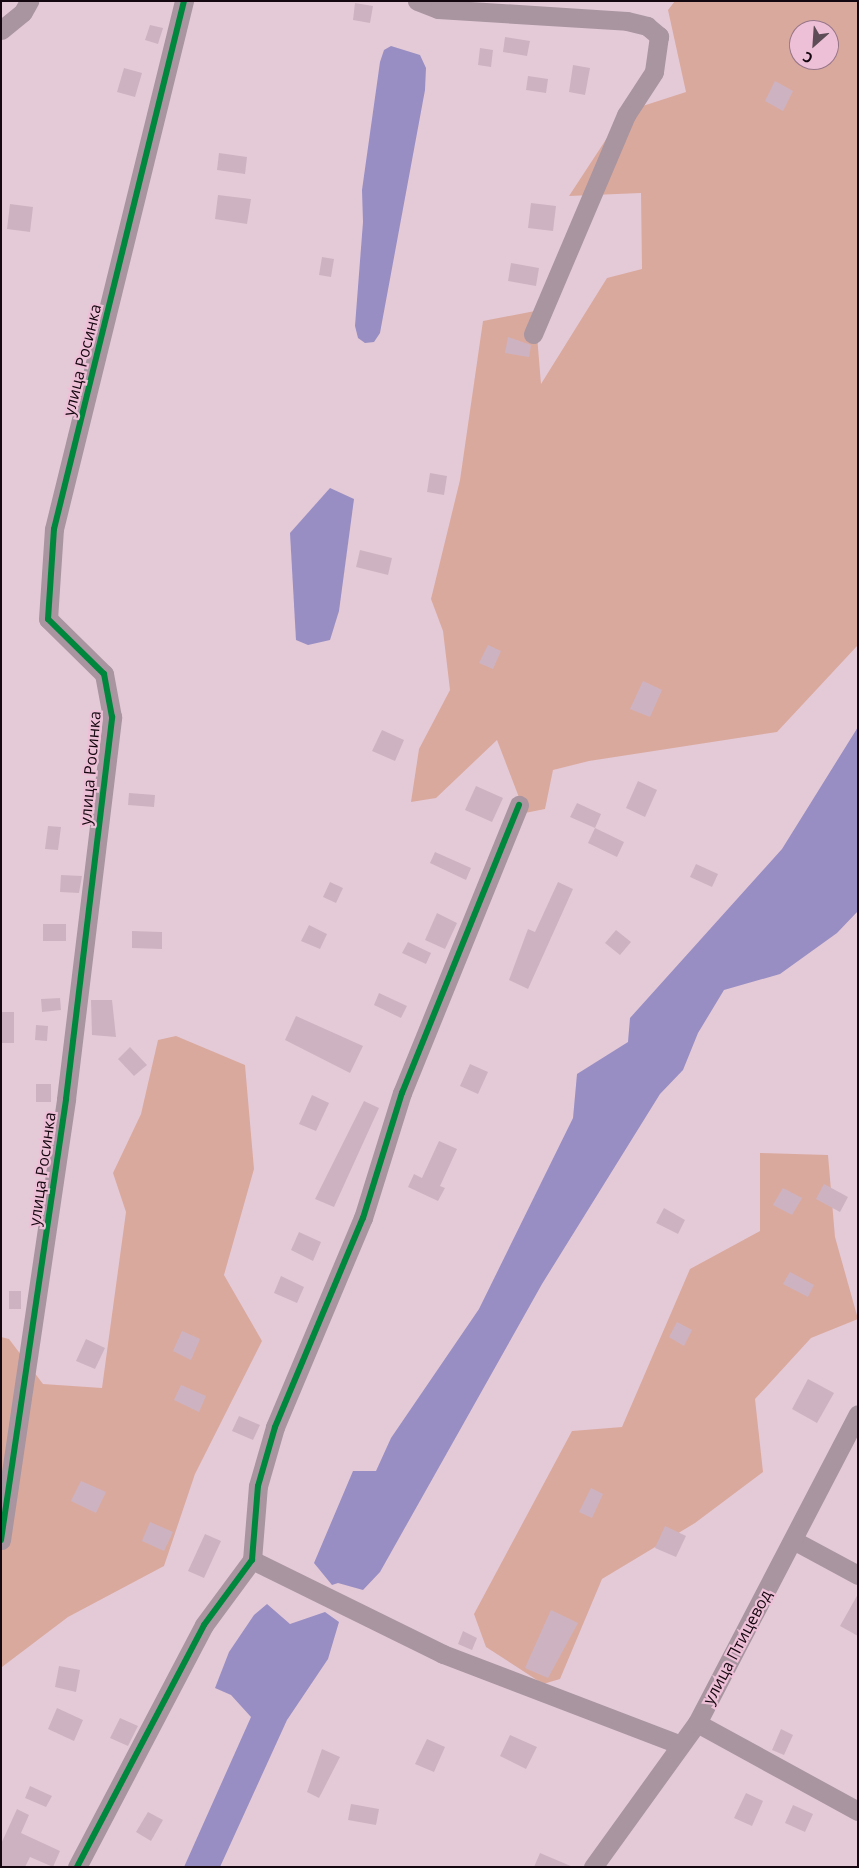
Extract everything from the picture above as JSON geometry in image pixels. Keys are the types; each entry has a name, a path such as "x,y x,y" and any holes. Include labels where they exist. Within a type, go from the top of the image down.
{"street":[{"path":"1,30 23,12 29,1"},
{"name":"улица Росинка","path":"1,1540 66,1099 112,717 104,674 48,619 54,529 184,1"},
{"path":"417,1 438,9 627,21 647,26 658,36 654,72 626,115 533,334"},
{"path":"77,1867 204,1625 252,1560 258,1486 275,1427 363,1218 402,1094 519,805"},
{"name":"улица Птицевод","path":"593,1867 679,1744 697,1723 858,1414"},
{"path":"793,1540 858,1575"},
{"path":"252,1560 444,1654 679,1744"},
{"path":"697,1723 858,1811"}],"shaded area":[{"path":"675,1 858,1 858,645 777,732 589,761 553,770 545,809 525,813 497,740 436,798 411,802 419,749 450,690 443,631 431,599 460,480 483,321 535,311 541,384 607,278 642,269 641,193 569,196 624,112 686,92 668,10"},
{"path":"391,46 420,55 426,68 425,90 380,333 374,342 365,343 358,338 355,326 363,222 362,190 380,62 384,50"},
{"path":"330,488 354,499 339,611 330,640 308,645 296,640 290,533"},
{"path":"858,727 858,911 837,933 780,974 724,990 698,1033 683,1070 660,1094 542,1284 380,1572 363,1590 338,1583 332,1585 314,1563 353,1471 376,1471 391,1438 479,1309 573,1118 577,1074 628,1042 630,1018 782,849"},
{"path":"176,1036 245,1065 254,1169 224,1275 262,1341 195,1474 164,1566 68,1617 2,1667 1,1337 9,1339 43,1384 102,1388 126,1212 113,1173 141,1114 158,1040"},
{"path":"760,1153 828,1155 835,1237 858,1319 811,1338 755,1399 763,1472 695,1523 602,1579 560,1679 543,1684 486,1647 474,1614 572,1431 622,1427 690,1269 760,1231"},
{"path":"267,1604 290,1624 325,1612 339,1622 328,1659 287,1720 220,1867 184,1867 251,1717 231,1695 215,1688 229,1652 254,1615"}],"building":[{"path":"355,3 373,6 370,23 353,20"},
{"path":"150,25 163,28 158,44 145,40"},
{"path":"505,37 530,41 527,56 503,52"},
{"path":"480,48 493,50 491,67 478,65"},
{"path":"573,65 590,68 585,95 569,92"},
{"path":"124,68 142,73 135,97 117,92"},
{"path":"528,76 548,79 546,93 526,90"},
{"path":"775,81 793,91 783,111 765,101"},
{"path":"219,153 247,157 245,174 217,170"},
{"path":"218,195 251,199 247,224 215,219"},
{"path":"531,203 556,206 553,231 528,228"},
{"path":"10,204 33,207 30,232 7,229"},
{"path":"322,257 334,259 331,277 319,275"},
{"path":"511,263 539,268 536,286 508,281"},
{"path":"508,337 531,345 529,357 505,353"},
{"path":"430,473 447,476 444,495 427,492"},
{"path":"360,550 392,558 388,575 356,567"},
{"path":"488,645 501,651 493,669 479,663"},
{"path":"643,681 662,690 650,717 630,709"},
{"path":"382,730 404,740 395,761 372,751"},
{"path":"638,781 657,790 645,817 626,808"},
{"path":"476,786 503,798 492,822 465,810"},
{"path":"129,793 155,795 154,807 128,805"},
{"path":"577,803 601,814 595,828 570,817"},
{"path":"48,826 61,827 58,850 45,849"},
{"path":"595,828 624,842 617,857 588,843"},
{"path":"435,852 471,868 466,880 430,863"},
{"path":"696,864 718,874 712,887 690,877"},
{"path":"61,875 82,876 79,893 60,892"},
{"path":"330,882 343,888 336,903 323,897"},
{"path":"558,882 573,889 528,989 509,980 528,929 535,932"},
{"path":"437,913 457,923 445,949 425,940"},
{"path":"43,924 66,924 66,941 43,941"},
{"path":"309,925 327,934 320,949 301,941"},
{"path":"616,930 631,942 620,955 605,943"},
{"path":"132,931 162,932 162,949 132,948"},
{"path":"408,942 431,953 426,964 402,953"},
{"path":"379,993 407,1006 401,1018 374,1005"},
{"path":"60,998 61,1010 42,1012 41,999"},
{"path":"91,1000 112,1000 116,1037 92,1035"},
{"path":"1,1012 14,1012 14,1043 1,1043"},
{"path":"296,1016 363,1046 350,1073 285,1040"},
{"path":"36,1025 48,1026 47,1041 35,1040"},
{"path":"130,1047 147,1065 134,1076 118,1059"},
{"path":"470,1064 488,1072 478,1094 460,1086"},
{"path":"36,1084 51,1084 51,1102 36,1102"},
{"path":"312,1095 329,1103 316,1131 299,1124"},
{"path":"364,1101 379,1108 334,1207 315,1199"},
{"path":"439,1141 457,1149 440,1186 445,1188 438,1201 408,1187 414,1174 422,1178"},
{"path":"824,1184 848,1197 840,1212 816,1199"},
{"path":"783,1188 802,1198 792,1215 773,1205"},
{"path":"664,1208 685,1220 678,1234 656,1223"},
{"path":"299,1232 321,1242 313,1261 291,1250"},
{"path":"790,1272 814,1285 808,1297 783,1284"},
{"path":"281,1276 304,1287 297,1303 274,1293"},
{"path":"9,1291 21,1291 21,1309 9,1309"},
{"path":"677,1322 692,1330 684,1346 669,1337"},
{"path":"182,1331 200,1339 191,1360 173,1351"},
{"path":"86,1339 105,1348 95,1369 76,1361"},
{"path":"808,1379 834,1393 817,1423 792,1409"},
{"path":"181,1385 206,1396 199,1412 174,1400"},
{"path":"239,1416 260,1425 253,1440 232,1431"},
{"path":"81,1481 106,1492 96,1513 71,1501"},
{"path":"591,1488 603,1494 592,1518 579,1512"},
{"path":"150,1522 173,1532 164,1551 142,1541"},
{"path":"665,1526 686,1536 676,1557 655,1548"},
{"path":"205,1534 221,1541 204,1578 188,1571"},
{"path":"858,1594 858,1636 840,1626"},
{"path":"551,1610 578,1623 548,1678 525,1668"},
{"path":"463,1631 477,1638 472,1650 458,1644"},
{"path":"59,1666 80,1670 76,1692 55,1687"},
{"path":"57,1708 83,1720 74,1741 48,1729"},
{"path":"120,1718 138,1726 128,1746 110,1738"},
{"path":"781,1729 793,1735 784,1755 772,1750"},
{"path":"510,1735 537,1747 526,1769 500,1756"},
{"path":"427,1739 445,1747 434,1772 415,1764"},
{"path":"322,1749 340,1757 319,1798 307,1792"},
{"path":"30,1786 52,1796 46,1807 25,1798"},
{"path":"746,1793 763,1801 752,1826 734,1818"},
{"path":"351,1804 379,1809 376,1825 348,1820"},
{"path":"793,1805 813,1814 805,1832 785,1823"},
{"path":"17,1809 29,1815 21,1833 60,1851 53,1867 30,1857 25,1867 1,1867 1,1844"},
{"path":"148,1812 163,1820 151,1841 136,1832"},
{"path":"540,1853 573,1867 534,1867"}],"cycle path":[{"path":"1,1540 66,1099 112,717 104,674 48,619 54,529 184,1"},
{"path":"77,1867 204,1625 252,1560 258,1486 275,1427 363,1218 402,1093 519,805"}]}
